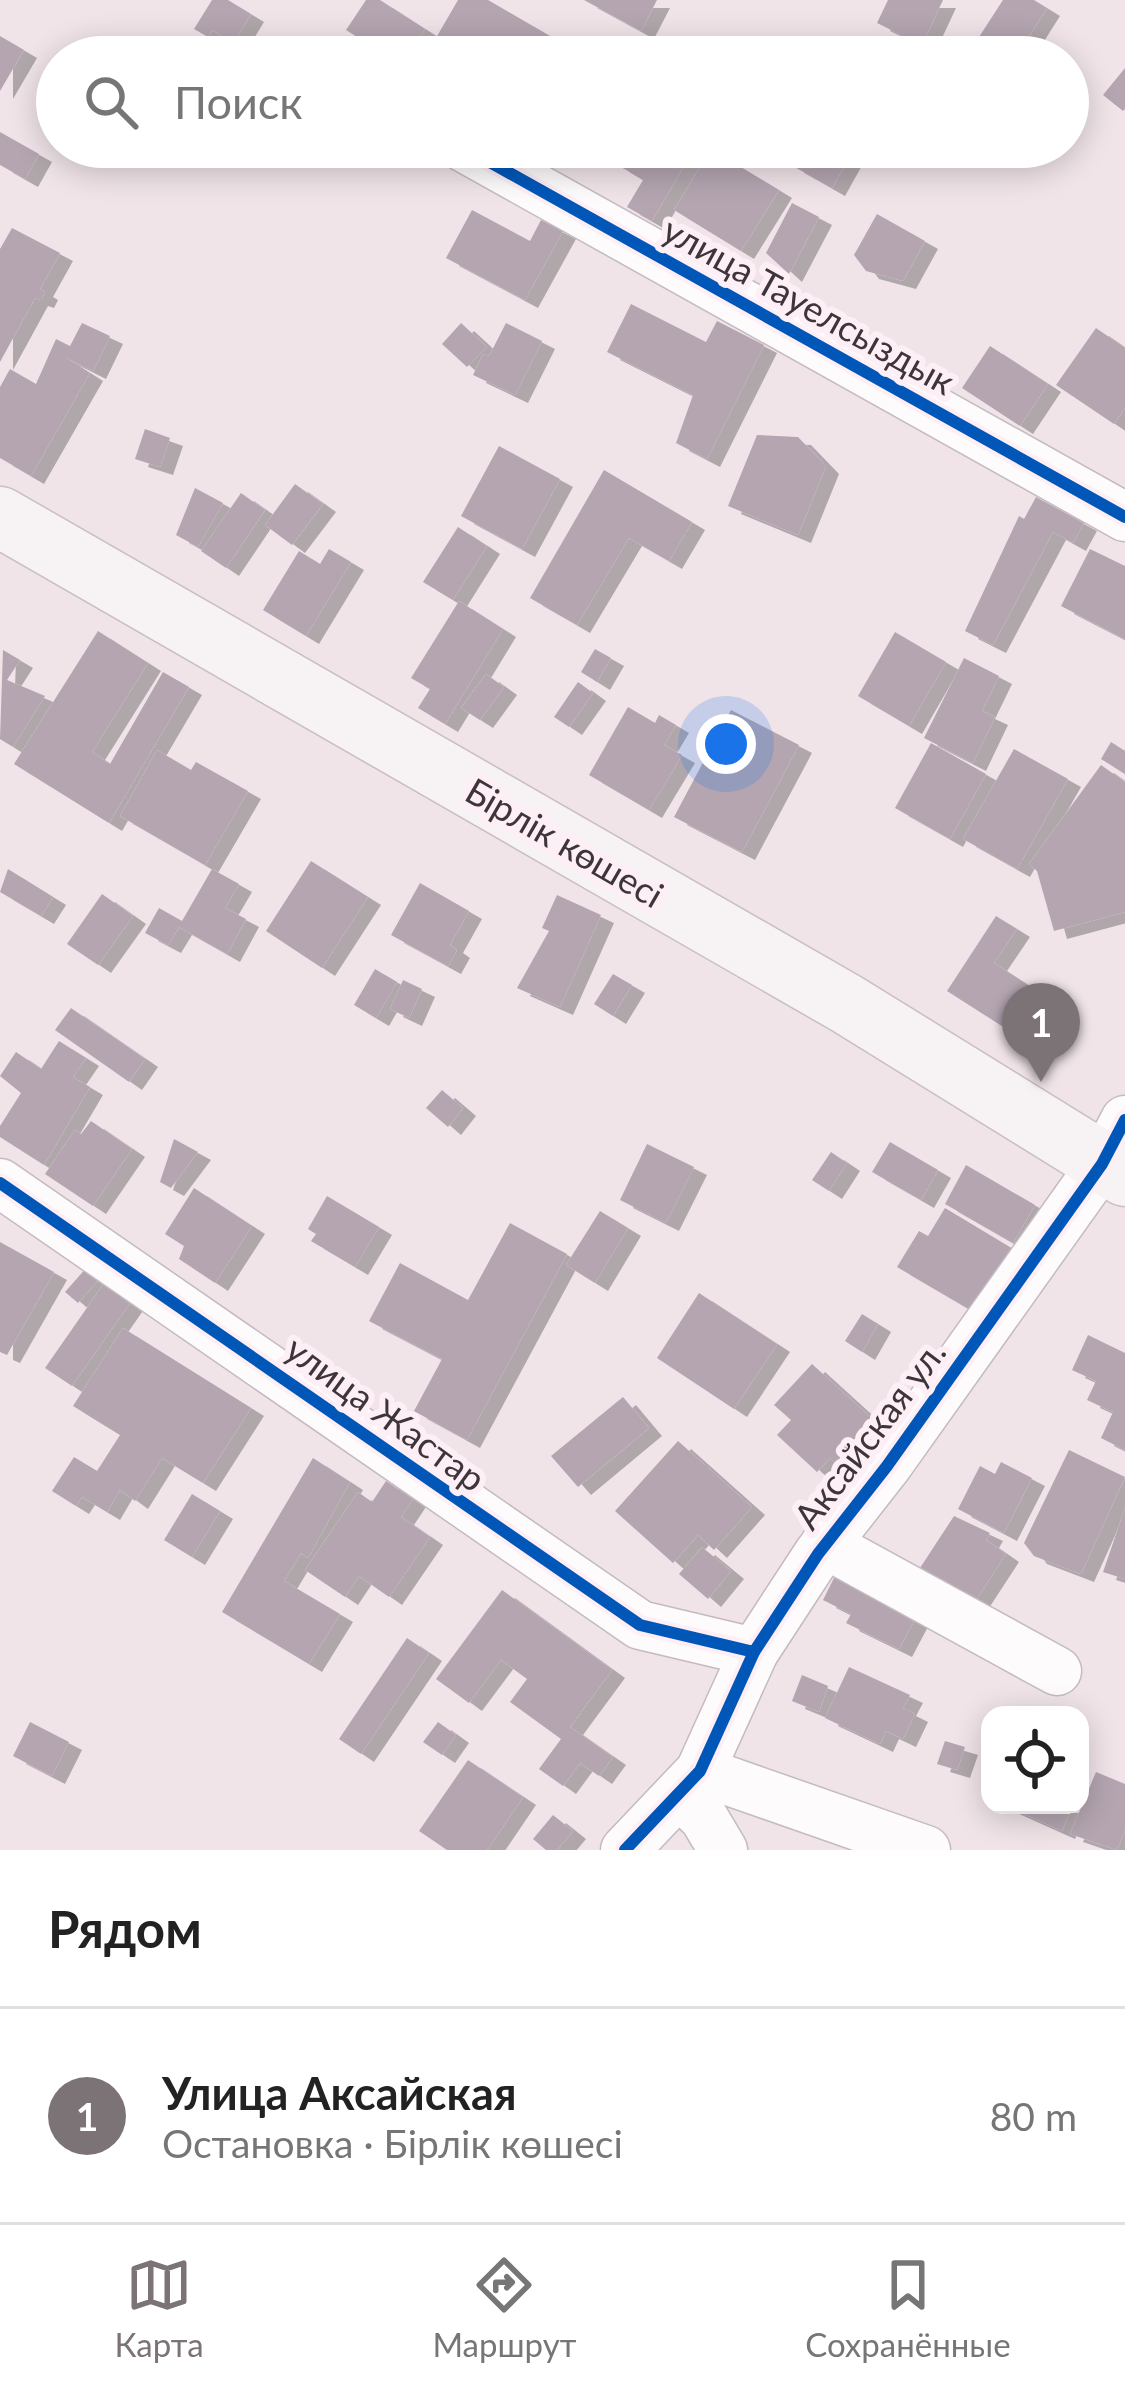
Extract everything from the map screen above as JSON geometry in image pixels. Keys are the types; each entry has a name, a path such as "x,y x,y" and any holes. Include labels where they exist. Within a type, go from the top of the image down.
{"main road":[{"name":"Бірлік көшесі","path":"0,517 847,1004 1118,1153"}],"street":[{"name":"улица Тауелсыздык","path":"502,168 1125,517"},
{"name":"Аксайская ул.","path":"690,1783 754,1652 825,1544 1118,1153"},
{"name":"улица Жастар","path":"0,1183 640,1625 754,1652"},
{"path":"825,1544 1057,1671"},
{"path":"625,1850 690,1783"},
{"path":"690,1783 723,1850"},
{"path":"690,1783 926,1850"}],"building":[{"path":"212,0 228,0 251,14 238,36 212,30 206,36 194,29"},
{"path":"366,0 380,0 425,29 421,36 356,36 346,30"},
{"path":"458,0 488,0 550,36 437,36"},
{"path":"584,0 657,0 641,31"},
{"path":"888,0 943,0 926,36 904,36 877,23"},
{"path":"1003,0 1034,0 1047,8 1029,36 980,36"},
{"path":"0,36 24,50 0,91"},
{"path":"1125,68 1125,108 1123,111 1103,95"},
{"path":"0,132 36,152 25,179 0,165"},
{"path":"623,168 683,168 652,221 627,207 643,180"},
{"path":"699,168 743,168 779,190 741,251 674,210"},
{"path":"796,168 843,168 832,188"},
{"path":"792,203 819,217 789,274 766,253"},
{"path":"472,210 530,241 541,220 563,231 525,300 446,258"},
{"path":"877,214 925,241 903,281 866,271 854,255"},
{"path":"12,228 60,253 40,289 45,292 41,300 35,298 0,362 0,249"},
{"path":"631,304 706,342 717,321 764,345 707,459 676,443 693,395 607,352"},
{"path":"82,323 110,336 93,371 65,357 90,373 31,476 0,458 0,387 10,369 36,384 56,339 70,346"},
{"path":"461,323 487,347 467,367 442,344"},
{"path":"506,323 542,341 515,395 473,375"},
{"path":"1096,328 1125,348 1125,408 1114,424 1056,385"},
{"path":"990,346 1048,384 1020,426 962,388"},
{"path":"145,429 170,438 160,467 135,459"},
{"path":"757,435 798,437 826,466 798,535 728,506"},
{"path":"499,446 560,479 522,549 461,516"},
{"path":"604,470 692,522 669,561 629,538 577,625 530,598"},
{"path":"295,484 323,504 292,545 265,525"},
{"path":"195,488 223,503 198,547 176,535"},
{"path":"241,493 265,510 226,568 201,551"},
{"path":"1036,497 1084,523 1073,543 1053,532 993,645 965,631 1019,516 1024,519"},
{"path":"458,527 487,546 453,600 423,582"},
{"path":"329,549 351,562 306,636 263,610 299,551 320,564"},
{"path":"1090,549 1125,566 1125,639 1061,606"},
{"path":"459,601 503,629 445,724 418,708 430,689 411,678"},
{"path":"98,631 148,663 92,752 110,764 163,672 189,687 109,823 14,764"},
{"path":"895,632 946,662 909,726 858,696"},
{"path":"595,649 611,658 597,682 581,672"},
{"path":"3,650 20,660 7,680 45,696 13,747 0,739"},
{"path":"964,658 999,676 982,711 995,717 973,763 924,738"},
{"path":"486,674 504,687 480,720 461,708"},
{"path":"578,682 593,693 569,727 554,717"},
{"path":"628,707 655,723 659,715 676,725 664,745 682,755 649,810 589,775"},
{"path":"731,710 799,745 742,852 674,817"},
{"path":"1111,742 1125,751 1125,774 1101,759"},
{"path":"931,743 986,774 950,839 895,808"},
{"path":"1014,749 1068,779 1017,869 963,839"},
{"path":"157,750 191,770 196,762 248,791 205,865 120,816"},
{"path":"1101,765 1125,782 1125,912 1054,931 1037,871 1029,864"},
{"path":"311,861 368,897 322,968 266,931"},
{"path":"8,869 53,897 41,916 0,892"},
{"path":"212,869 239,884 225,908 246,919 227,954 179,927 168,945 145,933 159,908 182,921"},
{"path":"420,883 469,911 450,945 457,950 448,966 391,935"},
{"path":"102,894 133,916 98,965 67,944"},
{"path":"557,895 601,915 560,1007 517,988 549,931 542,928"},
{"path":"996,916 1017,929 994,963 1064,1008 1038,1049 947,991"},
{"path":"375,969 397,982 376,1018 354,1005"},
{"path":"613,974 632,985 613,1016 594,1004"},
{"path":"403,980 422,989 409,1018 390,1009"},
{"path":"71,1008 145,1059 129,1082 55,1030"},
{"path":"59,1041 86,1058 73,1077 90,1087 44,1165 0,1137 0,1126 21,1093 0,1076 16,1052 41,1069"},
{"path":"442,1090 463,1108 448,1127 426,1108"},
{"path":"91,1121 132,1149 93,1206 45,1174 75,1130 81,1134"},
{"path":"174,1139 198,1152 171,1188 160,1182"},
{"path":"890,1142 938,1170 921,1200 872,1172"},
{"path":"647,1144 694,1167 666,1223 620,1200"},
{"path":"831,1152 847,1163 829,1191 812,1180"},
{"path":"966,1165 1035,1205 1013,1243 945,1204"},
{"path":"194,1188 252,1226 215,1283 179,1259 184,1246 165,1234"},
{"path":"327,1196 379,1227 355,1267 311,1241 316,1234 308,1229"},
{"path":"945,1208 1018,1252 979,1315 897,1267 919,1231 928,1236"},
{"path":"600,1211 628,1228 595,1283 566,1265"},
{"path":"510,1223 567,1254 467,1440 414,1411 442,1359 369,1321 400,1263 468,1300"},
{"path":"0,1242 54,1272 7,1355 0,1352"},
{"path":"88,1266 101,1277 78,1303 65,1292"},
{"path":"107,1279 134,1297 72,1386 45,1368"},
{"path":"699,1293 777,1344 734,1409 657,1358"},
{"path":"862,1314 878,1324 862,1352 845,1341"},
{"path":"123,1328 251,1408 203,1483 162,1458 135,1501 120,1490 107,1512 82,1497 76,1506 52,1491 74,1457 97,1471 120,1435 73,1406"},
{"path":"1088,1335 1125,1353 1125,1450 1101,1438 1113,1412 1087,1400 1096,1381 1072,1370"},
{"path":"812,1364 889,1434 873,1450 859,1438 835,1463 830,1458 817,1472 777,1435 791,1420 774,1405"},
{"path":"623,1397 649,1428 578,1487 551,1456"},
{"path":"678,1441 752,1507 714,1550 698,1535 673,1563 615,1511"},
{"path":"1069,1450 1125,1477 1081,1574 1034,1556 1024,1543"},
{"path":"313,1458 350,1482 308,1558 301,1553 284,1581 340,1614 309,1664 222,1612"},
{"path":"1001,1462 1032,1478 1004,1533 958,1509 980,1466 995,1474"},
{"path":"386,1481 413,1499 401,1517 430,1537 389,1597 359,1576 345,1597 305,1570 358,1492 372,1502"},
{"path":"192,1494 220,1511 192,1557 164,1540"},
{"path":"1125,1508 1125,1579 1103,1572"},
{"path":"954,1516 990,1533 986,1540 1006,1554 974,1603 920,1568"},
{"path":"702,1547 731,1571 708,1599 679,1574"},
{"path":"836,1574 917,1615 899,1649 846,1623 851,1614 823,1600"},
{"path":"502,1590 612,1670 570,1727 613,1757 599,1776 580,1763 563,1786 539,1769 561,1739 510,1702 527,1679 501,1660 469,1703 436,1679"},
{"path":"407,1638 429,1653 361,1754 339,1739"},
{"path":"849,1667 910,1695 903,1708 915,1714 903,1739 886,1731 880,1744 825,1718"},
{"path":"802,1675 828,1686 819,1712 792,1701"},
{"path":"30,1722 69,1742 52,1776 13,1756"},
{"path":"438,1722 456,1735 442,1755 423,1742"},
{"path":"945,1741 965,1747 957,1770 937,1764"},
{"path":"468,1760 523,1797 487,1850 447,1850 419,1831"},
{"path":"1096,1772 1125,1784 1125,1830 1117,1850 1070,1834 1078,1814 1089,1814 1089,1789"},
{"path":"1024,1814 1069,1814 1062,1831"},
{"path":"553,1815 573,1831 557,1850 546,1850 533,1839"}],"cycle path":[{"path":"501,168 1125,517"},
{"path":"625,1850 700,1771 754,1652 818,1554 887,1466 1102,1164 1125,1120"},
{"path":"0,1183 640,1625 754,1652"}],"place":[{"name":"Улица Аксайская","path":"1041,1082"}]}
